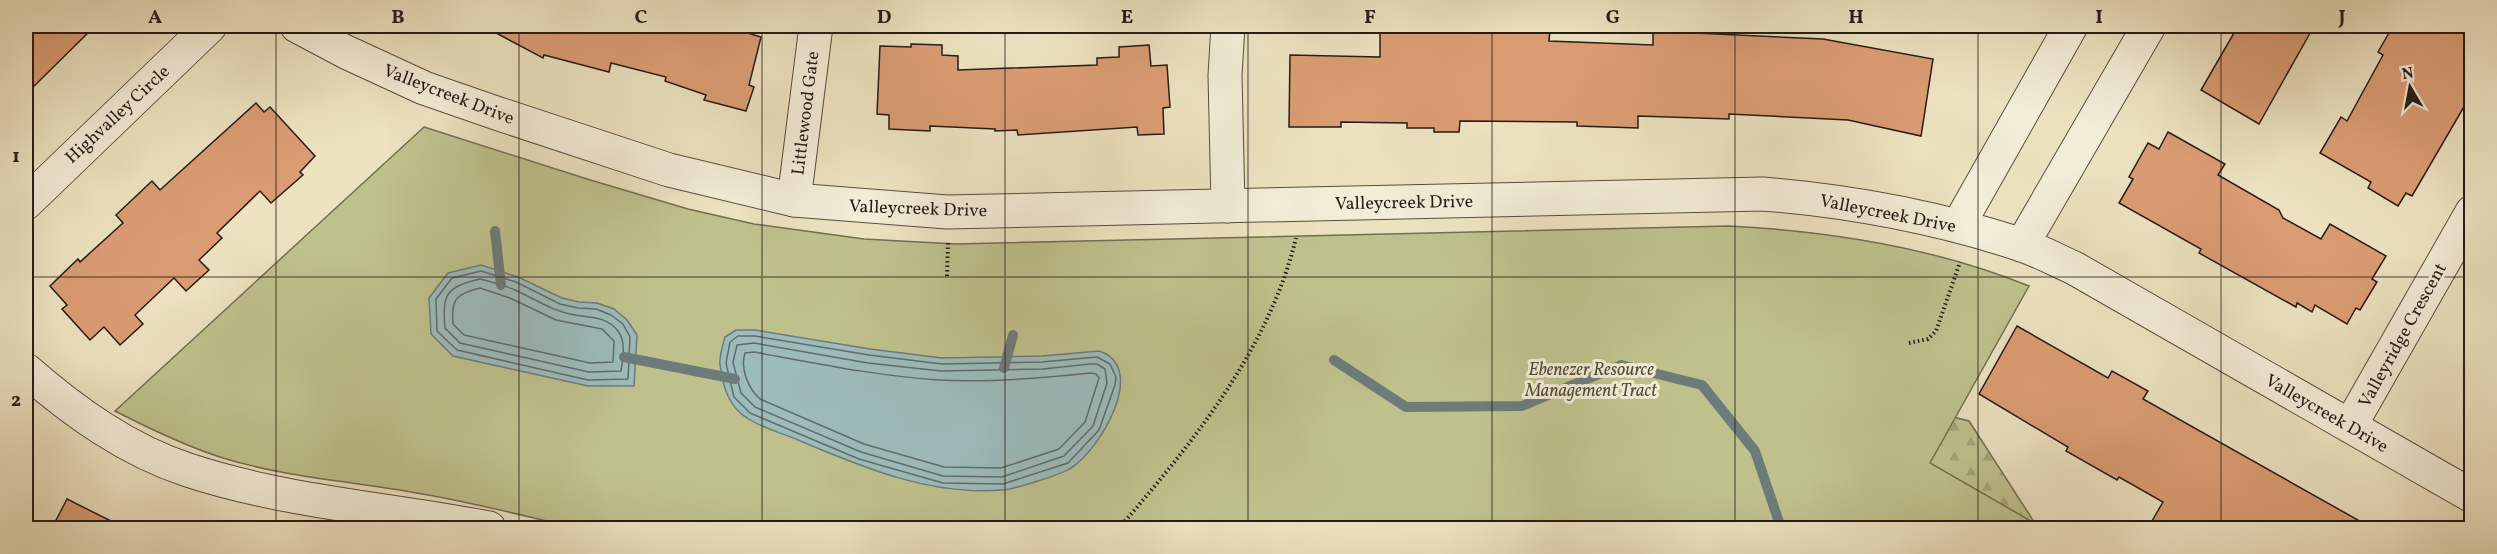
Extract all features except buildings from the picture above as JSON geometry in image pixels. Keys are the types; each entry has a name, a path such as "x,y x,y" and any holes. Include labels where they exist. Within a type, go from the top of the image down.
{"street":[{"name":"Highvalley Circle","path":"26,203 210,26"},
{"name":"Valleycreek Drive","path":"297,26 346,52 424,88 488,111 669,170 794,200 947,212 1763,194 1863,205 1958,226 2022,245 2074,268 2472,496"},
{"name":"Littlewood Gate","path":"794,200 816,26"},
{"path":"1228,26 1225,75 1228,206"},
{"path":"1958,226 2072,26"},
{"path":"2022,245 2149,26"},
{"name":"Valleyridge Crescent","path":"2350,426 2472,212"},
{"path":"26,370 51,392 109,433 187,470 278,493 489,528"}],"path":[{"path":"1119,528 1154,489 1225,394 1268,316 1288,270 1297,234"},
{"path":"947,276 948,240"},
{"path":"1909,343 1928,339 1936,331 1961,259"},
{"path":"832,528 839,528"}],"green space":[{"name":"Ebenezer Resource Management Tract","path":"424,127 688,209 754,224 864,239 956,244 1728,226 1805,232 1919,251 1993,272 2029,286 1930,463 2043,528 576,528 453,500 269,470 223,458 181,443 115,411"},
{"path":"1870,396 1969,421 2038,528 1808,528"}],"water":[{"path":"481,265 518,277 562,298 597,303 614,309 627,320 637,335 634,386 588,386 453,356 431,334 429,298 448,273"},
{"path":"736,330 755,330 942,358 1042,356 1099,351 1113,360 1120,374 1120,390 1115,409 1095,444 1083,458 1066,471 1026,485 1002,490 949,489 872,469 766,428 747,418 735,408 731,401 720,364 725,337"}],"waterway":[{"path":"495,231 501,285"},
{"path":"1004,368 1013,335"},
{"path":"624,357 735,379"},
{"path":"1334,360 1406,407 1522,406 1621,365 1702,385 1755,451 1781,528"}]}
